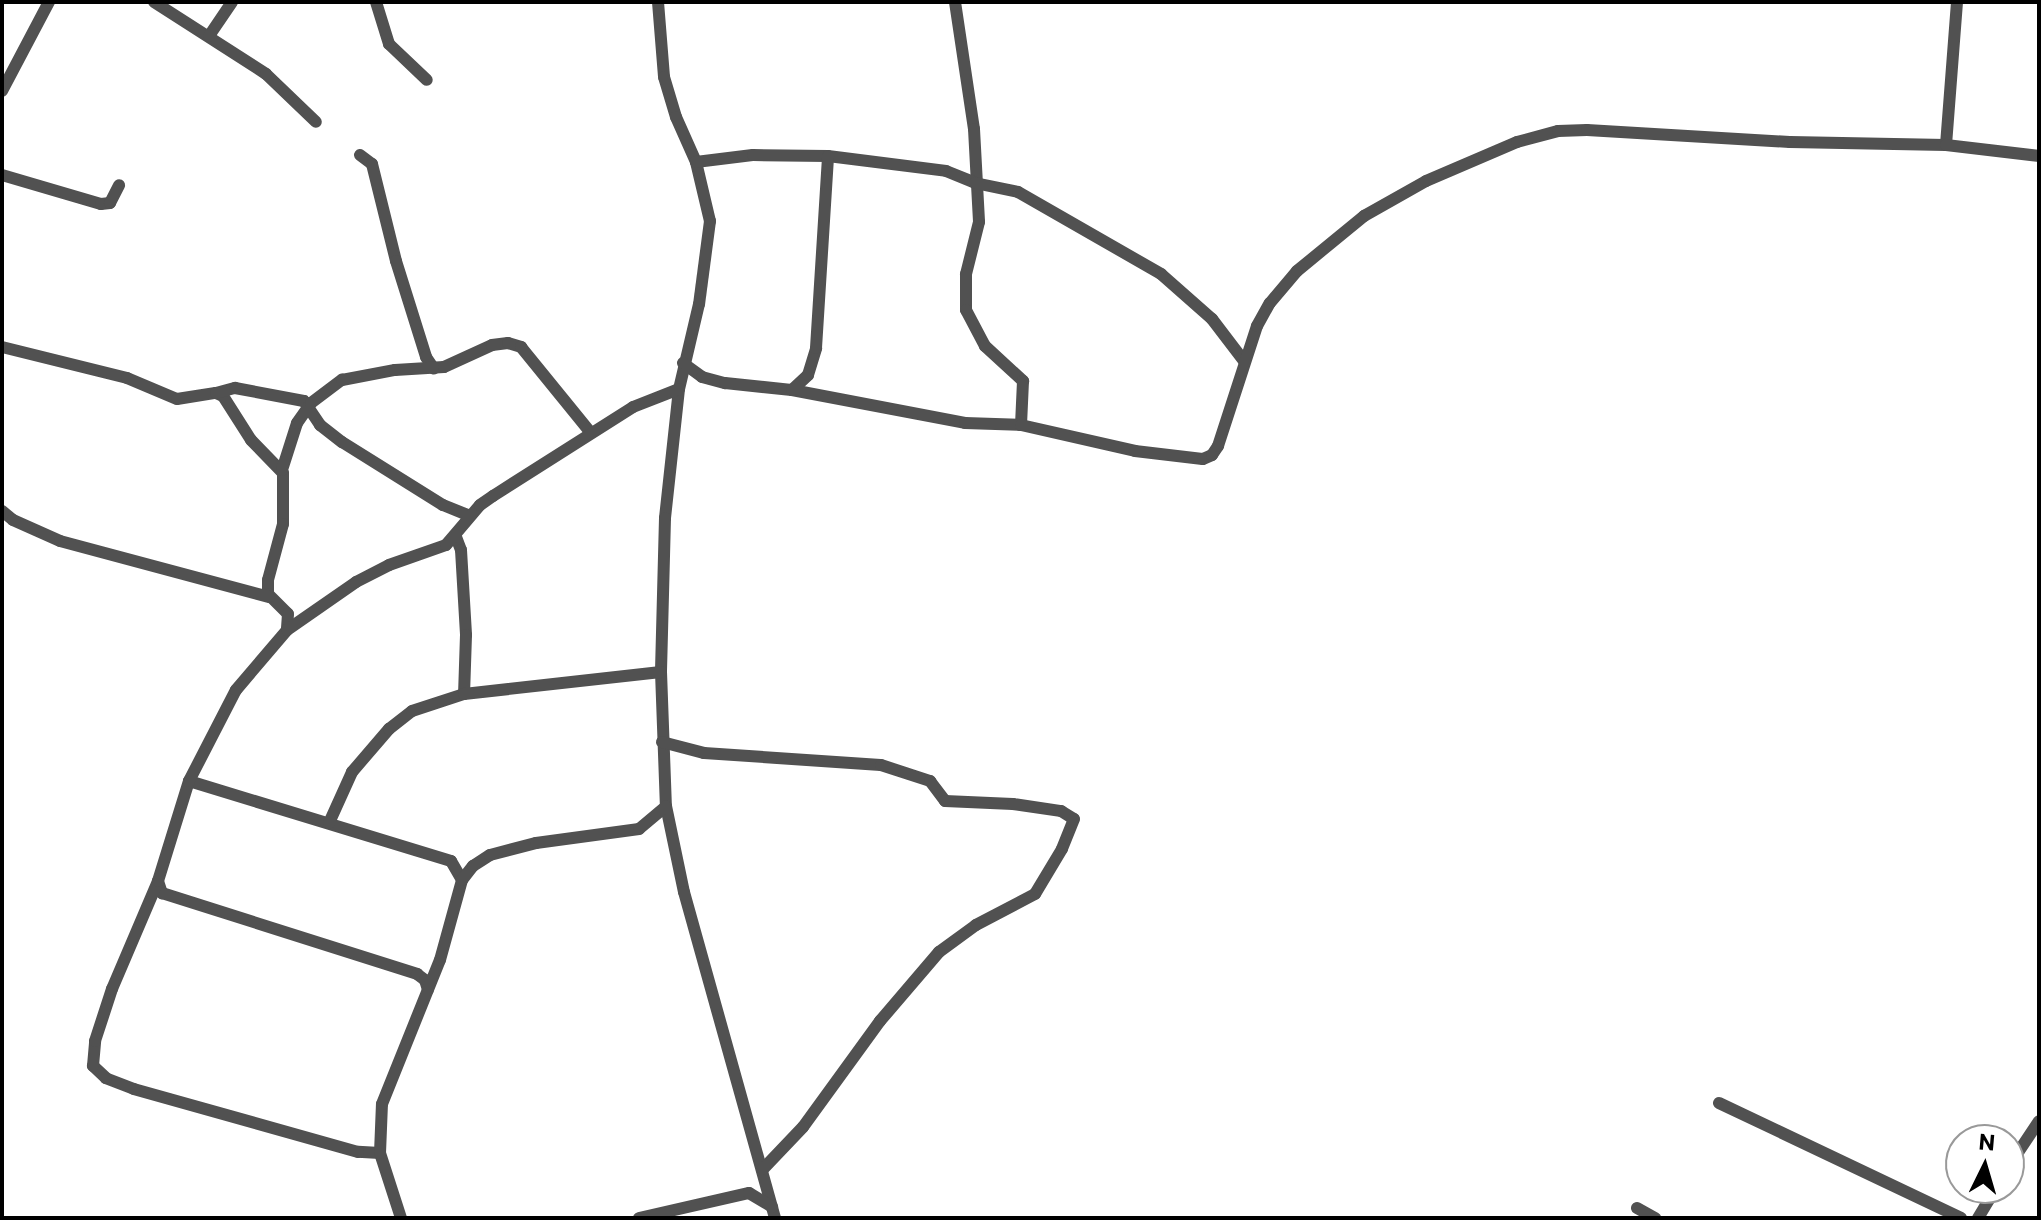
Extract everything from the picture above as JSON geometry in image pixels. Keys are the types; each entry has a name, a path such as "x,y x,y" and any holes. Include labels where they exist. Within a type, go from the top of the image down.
{"street":[{"path":"2,91 49,2"},
{"path":"154,2 266,74 316,122"},
{"path":"209,36 232,2"},
{"path":"376,2 389,44 427,80"},
{"path":"658,2 664,77 676,117 696,162 710,221 699,304 679,389 665,518 661,672 666,806 684,892 773,1212"},
{"path":"955,2 974,129 979,222 966,274 966,310 985,346 1023,381 1021,425"},
{"path":"1946,145 1957,2"},
{"path":"683,363 711,380 792,390 965,423 1021,425 1121,449 1203,459 1212,455 1218,446 1244,361 1270,303 1323,246 1364,216 1426,181 1517,142 1558,131 1587,130 1790,142 1946,145 2039,156"},
{"path":"360,155 372,164 402,282 426,357 434,369"},
{"path":"696,162 753,155 828,156 946,171 975,183 1030,197 1161,274 1212,319 1244,361"},
{"path":"792,390 808,375 816,348 828,156"},
{"path":"2,175 101,204 110,203 119,185"},
{"path":"269,597 268,580 283,524 282,470 287,445 308,406 342,380 395,370 434,369 492,345 517,345 590,432"},
{"path":"2,347 127,378 177,399 235,388 294,398 308,406 320,425 342,442 443,505 470,516"},
{"path":"380,1153 358,1152 134,1089 98,1072 92,1056 99,1028 118,974 158,881 189,781 236,690 287,630 356,582 389,565 446,545 456,537 480,505 590,432 633,407 679,389"},
{"path":"216,393 229,403 251,440 282,470"},
{"path":"2,511 40,535 269,597 288,614 287,630"},
{"path":"456,537 461,550 466,635 464,694"},
{"path":"329,823 352,772 389,729 412,711 464,694 661,672"},
{"path":"641,1218 749,1193 803,1127 880,1021 939,952 976,925 1035,894 1044,884 1074,819 1061,811 1025,805 945,801 930,781 881,765 704,753 662,742"},
{"path":"189,781 451,861 462,880"},
{"path":"401,1218 380,1153 382,1104 428,990 462,880 473,866 490,855 536,843 639,829 666,806"},
{"path":"158,881 162,893 417,974 425,980 428,990"},
{"path":"1719,1103 1961,1218"},
{"path":"2025,1142 2039,1121"},
{"path":"749,1193 773,1212"}]}
